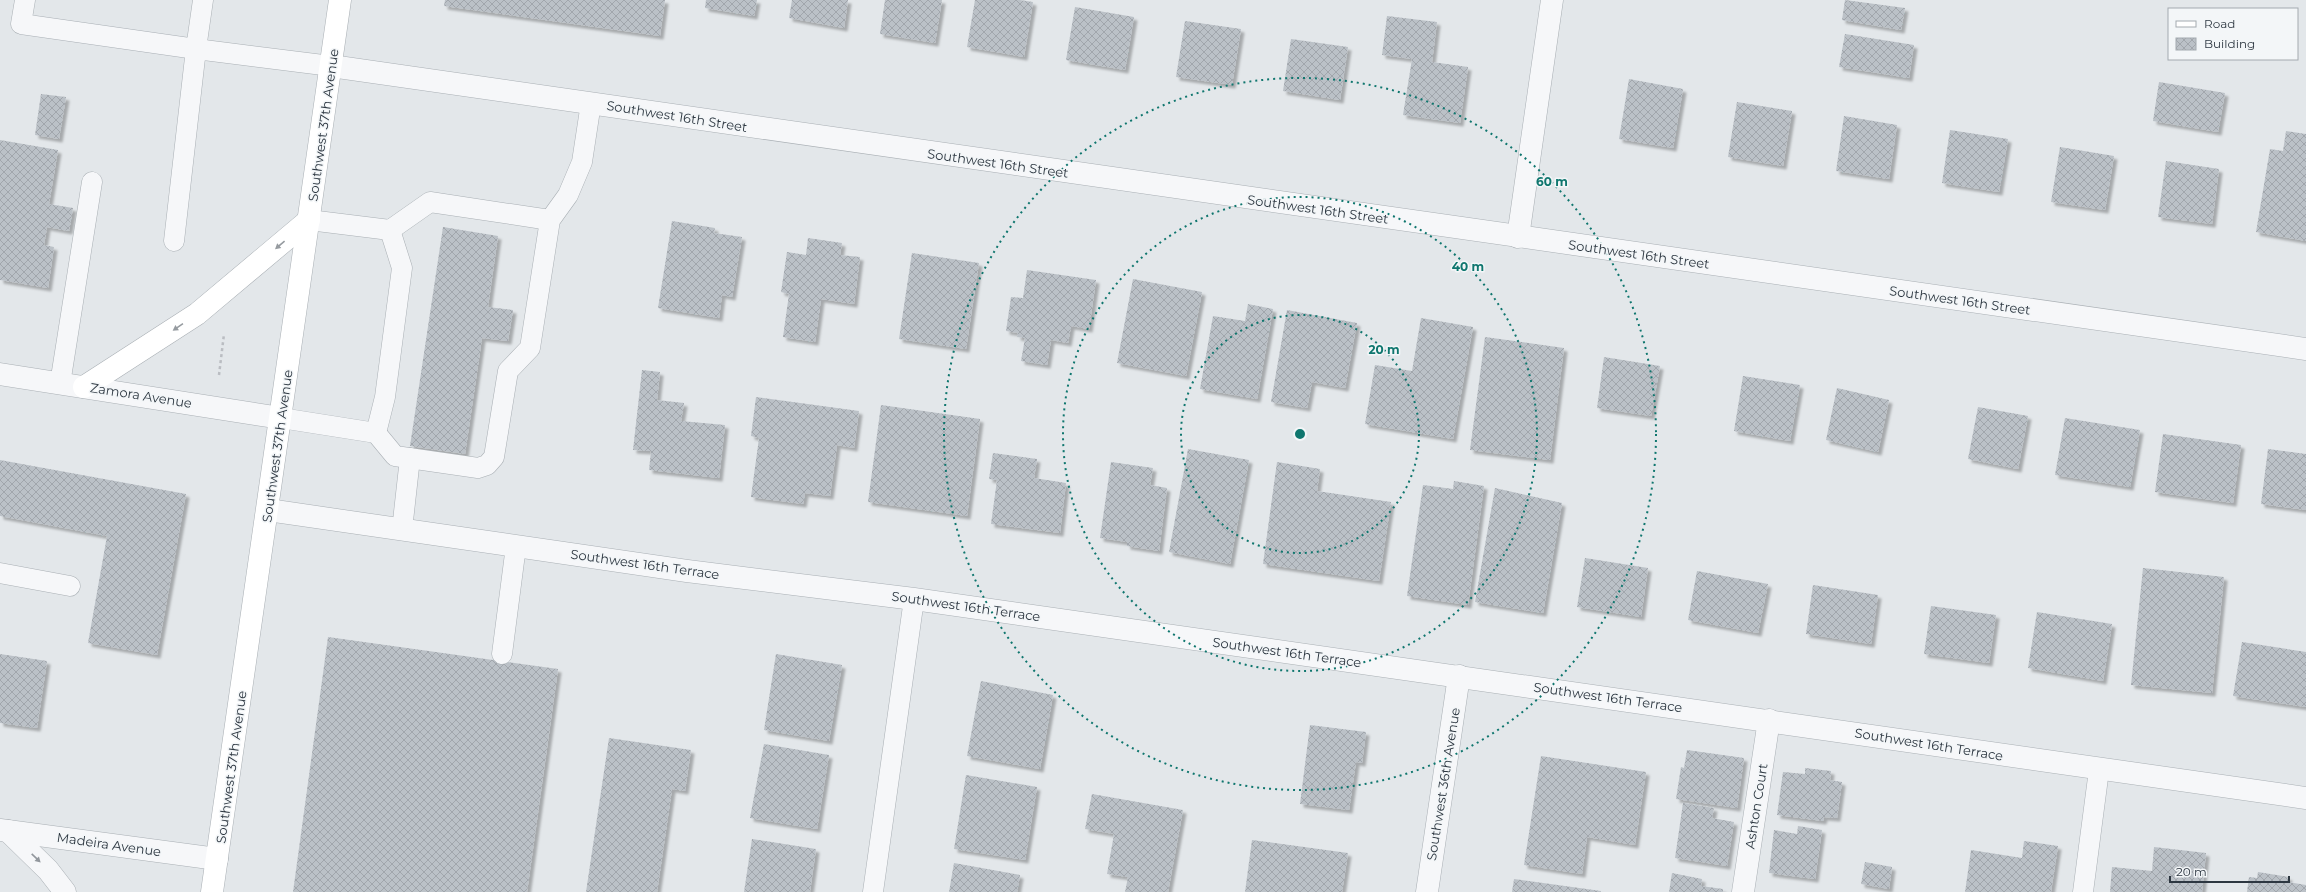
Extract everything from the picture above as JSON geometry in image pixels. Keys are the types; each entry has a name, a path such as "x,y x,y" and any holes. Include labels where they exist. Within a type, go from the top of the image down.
{"main road":[{"name":"Southwest 37th Avenue","path":"212,892 340,0"},
{"path":"84,387 197,314 309,220"}],"street":[{"path":"1518,237 1552,0"},
{"name":"Southwest 16th Street","path":"331,66 2306,349"},
{"name":"Zamora Avenue","path":"0,374 281,418"},
{"name":"Southwest 16th Terrace","path":"268,510 687,571 914,599 1459,676 1769,720 2099,770 2306,798"},
{"name":"Southwest 36th Avenue","path":"1427,892 1459,676"},
{"name":"Ashton Court","path":"1743,892 1769,720"},
{"path":"4,830 48,870 65,892"},
{"name":"Madeira Avenue","path":"4,830 217,859"}],"lane":[{"path":"25,0 21,24 196,49 331,66"},
{"path":"174,241 203,0"},
{"path":"281,418 376,433 395,456 478,468 487,465 494,457 508,371 530,348 550,220 568,195 582,162 591,103"},
{"path":"60,384 92,182"},
{"path":"309,220 390,230 430,202 550,220"},
{"path":"376,433 385,396 402,268 390,230"},
{"path":"402,530 410,458"},
{"path":"502,654 516,546"},
{"path":"0,573 70,586"},
{"path":"873,892 914,599"},
{"path":"2083,892 2099,770"}],"path":[{"path":"218,379 224,332"}],"building":[{"path":"445,0 665,0 660,36 444,6"},
{"path":"706,0 757,0 754,16 705,8"},
{"path":"792,0 848,0 844,28 789,18"},
{"path":"885,0 942,0 935,43 880,34"},
{"path":"975,0 1020,0 1033,2 1024,57 967,47"},
{"path":"1845,0 1905,8 1901,30 1842,20"},
{"path":"1075,7 1134,17 1125,70 1066,60"},
{"path":"1387,16 1437,22 1432,62 1468,67 1460,123 1403,115 1412,59 1382,55"},
{"path":"1185,21 1241,29 1232,85 1176,77"},
{"path":"1845,34 1914,45 1909,78 1839,67"},
{"path":"1291,39 1348,47 1340,100 1283,91"},
{"path":"1629,79 1683,89 1673,148 1619,139"},
{"path":"2159,82 2225,93 2218,132 2153,121"},
{"path":"41,94 66,97 59,139 35,135"},
{"path":"1737,102 1792,111 1783,166 1728,157"},
{"path":"1844,116 1897,125 1889,179 1836,171"},
{"path":"1950,130 2008,139 1999,192 1942,183"},
{"path":"2286,131 2306,134 2306,241 2256,232 2270,149 2283,151"},
{"path":"0,140 58,150 49,204 73,208 69,231 47,227 44,245 54,247 48,288 0,280"},
{"path":"2060,147 2114,156 2105,210 2051,202"},
{"path":"2166,161 2219,169 2212,224 2158,217"},
{"path":"672,221 715,228 714,233 742,237 732,297 722,295 719,318 658,308"},
{"path":"443,227 498,236 488,307 513,310 508,341 482,338 465,454 410,446"},
{"path":"808,238 842,243 840,255 860,257 854,304 821,299 815,342 783,337 789,294 781,292 787,252 806,255"},
{"path":"912,253 979,263 966,349 899,339"},
{"path":"1027,270 1096,280 1089,329 1071,326 1068,343 1051,340 1047,365 1021,361 1025,338 1017,337 1018,333 1006,331 1011,297 1023,298"},
{"path":"1133,279 1202,292 1186,376 1117,363"},
{"path":"1248,304 1273,309 1257,399 1200,389 1213,316 1245,321"},
{"path":"1287,310 1357,323 1345,388 1312,382 1307,408 1271,402"},
{"path":"1421,318 1473,327 1453,439 1365,424 1375,365 1412,371"},
{"path":"1485,337 1564,348 1550,460 1470,450"},
{"path":"1604,357 1660,366 1651,416 1597,408"},
{"path":"642,370 660,372 657,400 684,403 681,421 725,425 719,478 649,470 651,451 633,450"},
{"path":"1743,376 1800,385 1790,441 1734,431"},
{"path":"1837,388 1889,400 1878,452 1826,440"},
{"path":"756,397 859,411 854,448 837,445 830,496 805,493 803,504 751,497 759,438 751,436"},
{"path":"881,405 980,419 967,516 868,502"},
{"path":"1978,407 2028,416 2018,469 1968,459"},
{"path":"2065,418 2140,430 2130,487 2055,475"},
{"path":"2163,434 2241,445 2233,503 2155,492"},
{"path":"1188,449 1249,460 1230,564 1169,552"},
{"path":"2268,449 2306,454 2306,510 2261,504"},
{"path":"993,453 1037,459 1034,478 1066,483 1060,533 991,524 997,480 989,479"},
{"path":"0,460 186,494 157,655 88,643 107,536 0,516"},
{"path":"1111,462 1153,468 1150,485 1167,488 1159,551 1127,546 1127,542 1100,538"},
{"path":"1277,462 1320,469 1317,491 1391,502 1379,581 1263,564"},
{"path":"1454,481 1484,486 1468,605 1407,596 1423,485 1453,489"},
{"path":"1495,488 1562,503 1543,613 1475,602"},
{"path":"1585,558 1648,568 1641,617 1577,607"},
{"path":"2143,568 2224,577 2212,693 2131,685"},
{"path":"1697,571 1768,584 1758,633 1688,620"},
{"path":"1813,585 1878,595 1871,644 1806,634"},
{"path":"1931,606 1996,615 1989,663 1924,654"},
{"path":"2037,612 2112,624 2103,681 2028,668"},
{"path":"328,637 558,669 527,892 293,892"},
{"path":"2242,642 2306,652 2306,707 2233,696"},
{"path":"0,654 47,661 37,728 0,723"},
{"path":"776,654 842,665 829,741 764,730"},
{"path":"981,681 1053,695 1040,769 967,756"},
{"path":"1310,725 1366,732 1362,763 1356,762 1349,810 1300,804"},
{"path":"609,738 691,750 685,791 672,789 657,892 586,892"},
{"path":"764,744 829,755 817,829 750,818"},
{"path":"1687,750 1744,758 1737,808 1676,799 1681,767 1684,768"},
{"path":"1541,756 1646,772 1635,845 1587,837 1582,874 1524,865"},
{"path":"1805,768 1831,771 1830,780 1842,782 1837,818 1824,817 1823,821 1777,815 1783,772 1805,774"},
{"path":"966,775 1037,787 1025,860 954,849"},
{"path":"1092,794 1183,810 1168,892 1125,892 1128,877 1107,874 1114,834 1085,829"},
{"path":"1683,803 1714,808 1712,818 1734,822 1727,866 1675,858"},
{"path":"1798,826 1822,830 1815,879 1769,873 1774,830 1797,834"},
{"path":"752,839 816,849 810,892 744,892"},
{"path":"1252,840 1348,853 1342,892 1245,892"},
{"path":"2024,841 2058,846 2051,892 1965,892 1971,850 2022,858"},
{"path":"2154,847 2206,853 2202,892 2110,892 2112,867 2152,871"},
{"path":"1865,862 1892,867 1889,889 1861,884"},
{"path":"954,863 1020,875 1017,892 949,892"},
{"path":"2258,872 2289,877 2288,882 2306,885 2306,892 2247,892 2249,877 2257,878"},
{"path":"1672,873 1702,879 1701,886 1723,889 1723,892 1669,892"},
{"path":"1514,879 1601,891 1601,892 1512,892"}]}
